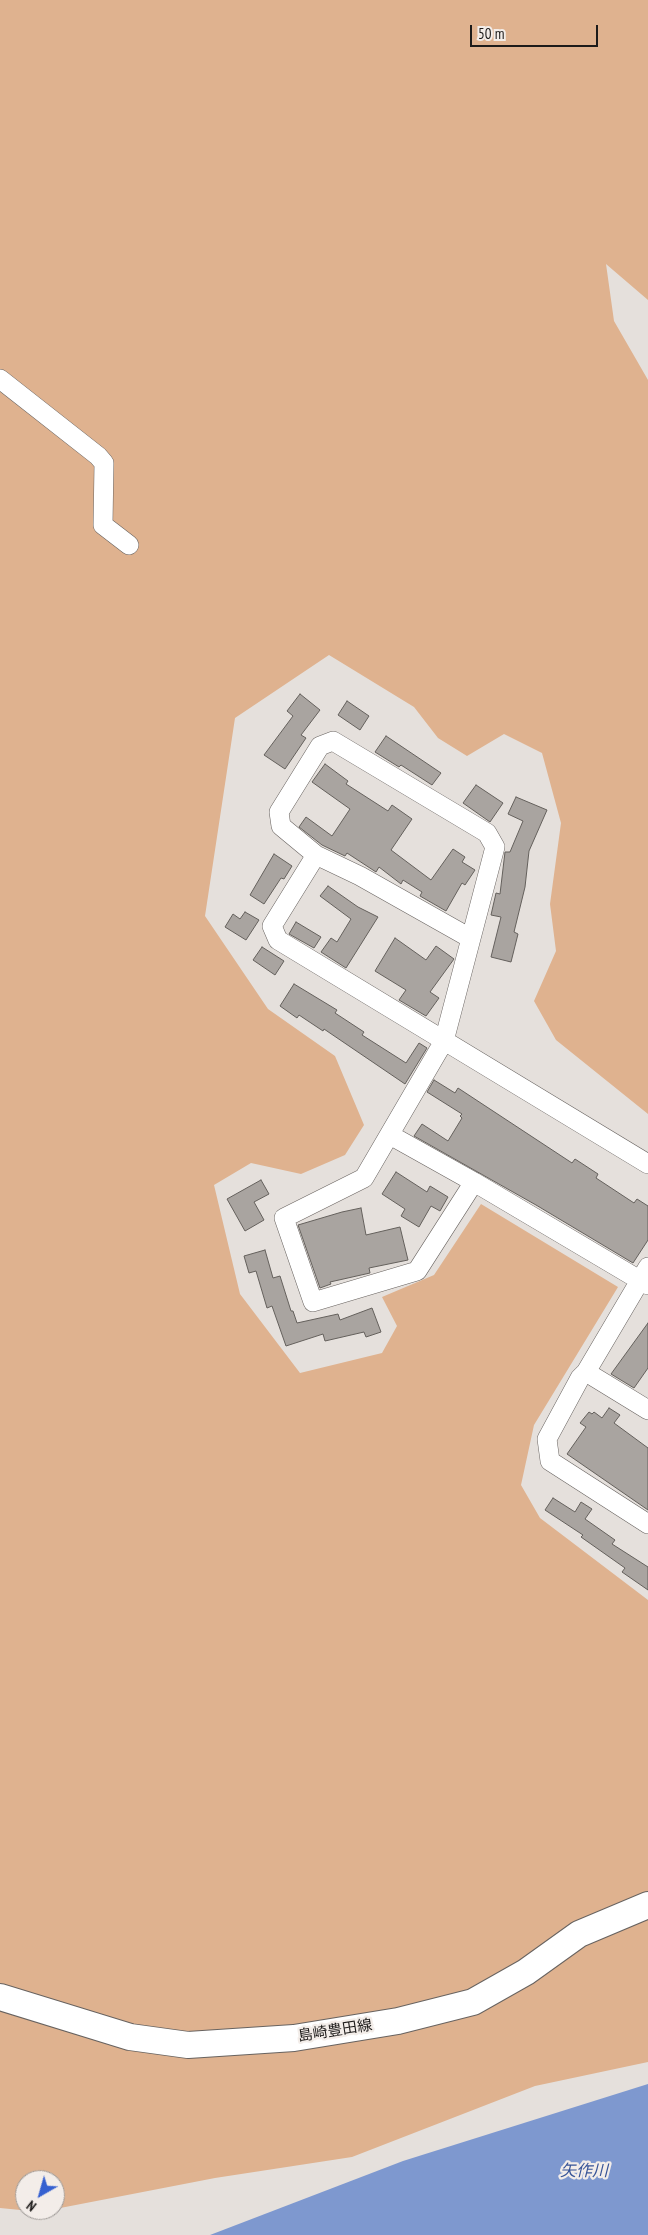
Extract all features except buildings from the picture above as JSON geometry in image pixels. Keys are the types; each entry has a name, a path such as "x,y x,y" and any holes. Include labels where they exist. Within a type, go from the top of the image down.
{"main road":[{"name":"島崎豊田線","path":"0,1997 130,2038 188,2045 294,2038 398,2021 472,2002 526,1972 578,1934 648,1905"}],"street":[{"path":"0,380 98,456 104,463 103,525 129,545"},
{"path":"470,938 360,876 316,855 281,826 279,812 320,746 333,741 488,833 495,847 444,1041 364,1178 284,1218 313,1302 417,1271 474,1182"},
{"path":"316,855 272,926 278,940 648,1164"},
{"path":"390,1135 645,1277 586,1372 580,1378 547,1439 550,1461 648,1524"},
{"path":"586,1372 648,1410"}],"shaded area":[{"path":"0,0 648,0 648,300 606,264 614,321 648,380 648,1114 556,1040 534,1001 556,951 550,904 561,823 542,753 504,734 467,756 438,738 414,707 329,655 235,718 205,916 268,1009 335,1056 364,1125 345,1155 301,1174 251,1163 214,1185 240,1294 300,1373 382,1353 397,1326 382,1297 434,1275 481,1204 618,1287 534,1425 521,1485 540,1518 648,1600 648,2062 535,2086 352,2157 215,2178 65,2207 65,2170 15,2170 15,2209 0,2208"}],"water":[{"name":"矢作川","path":"648,2084 648,2235 210,2235 403,2161"}]}
